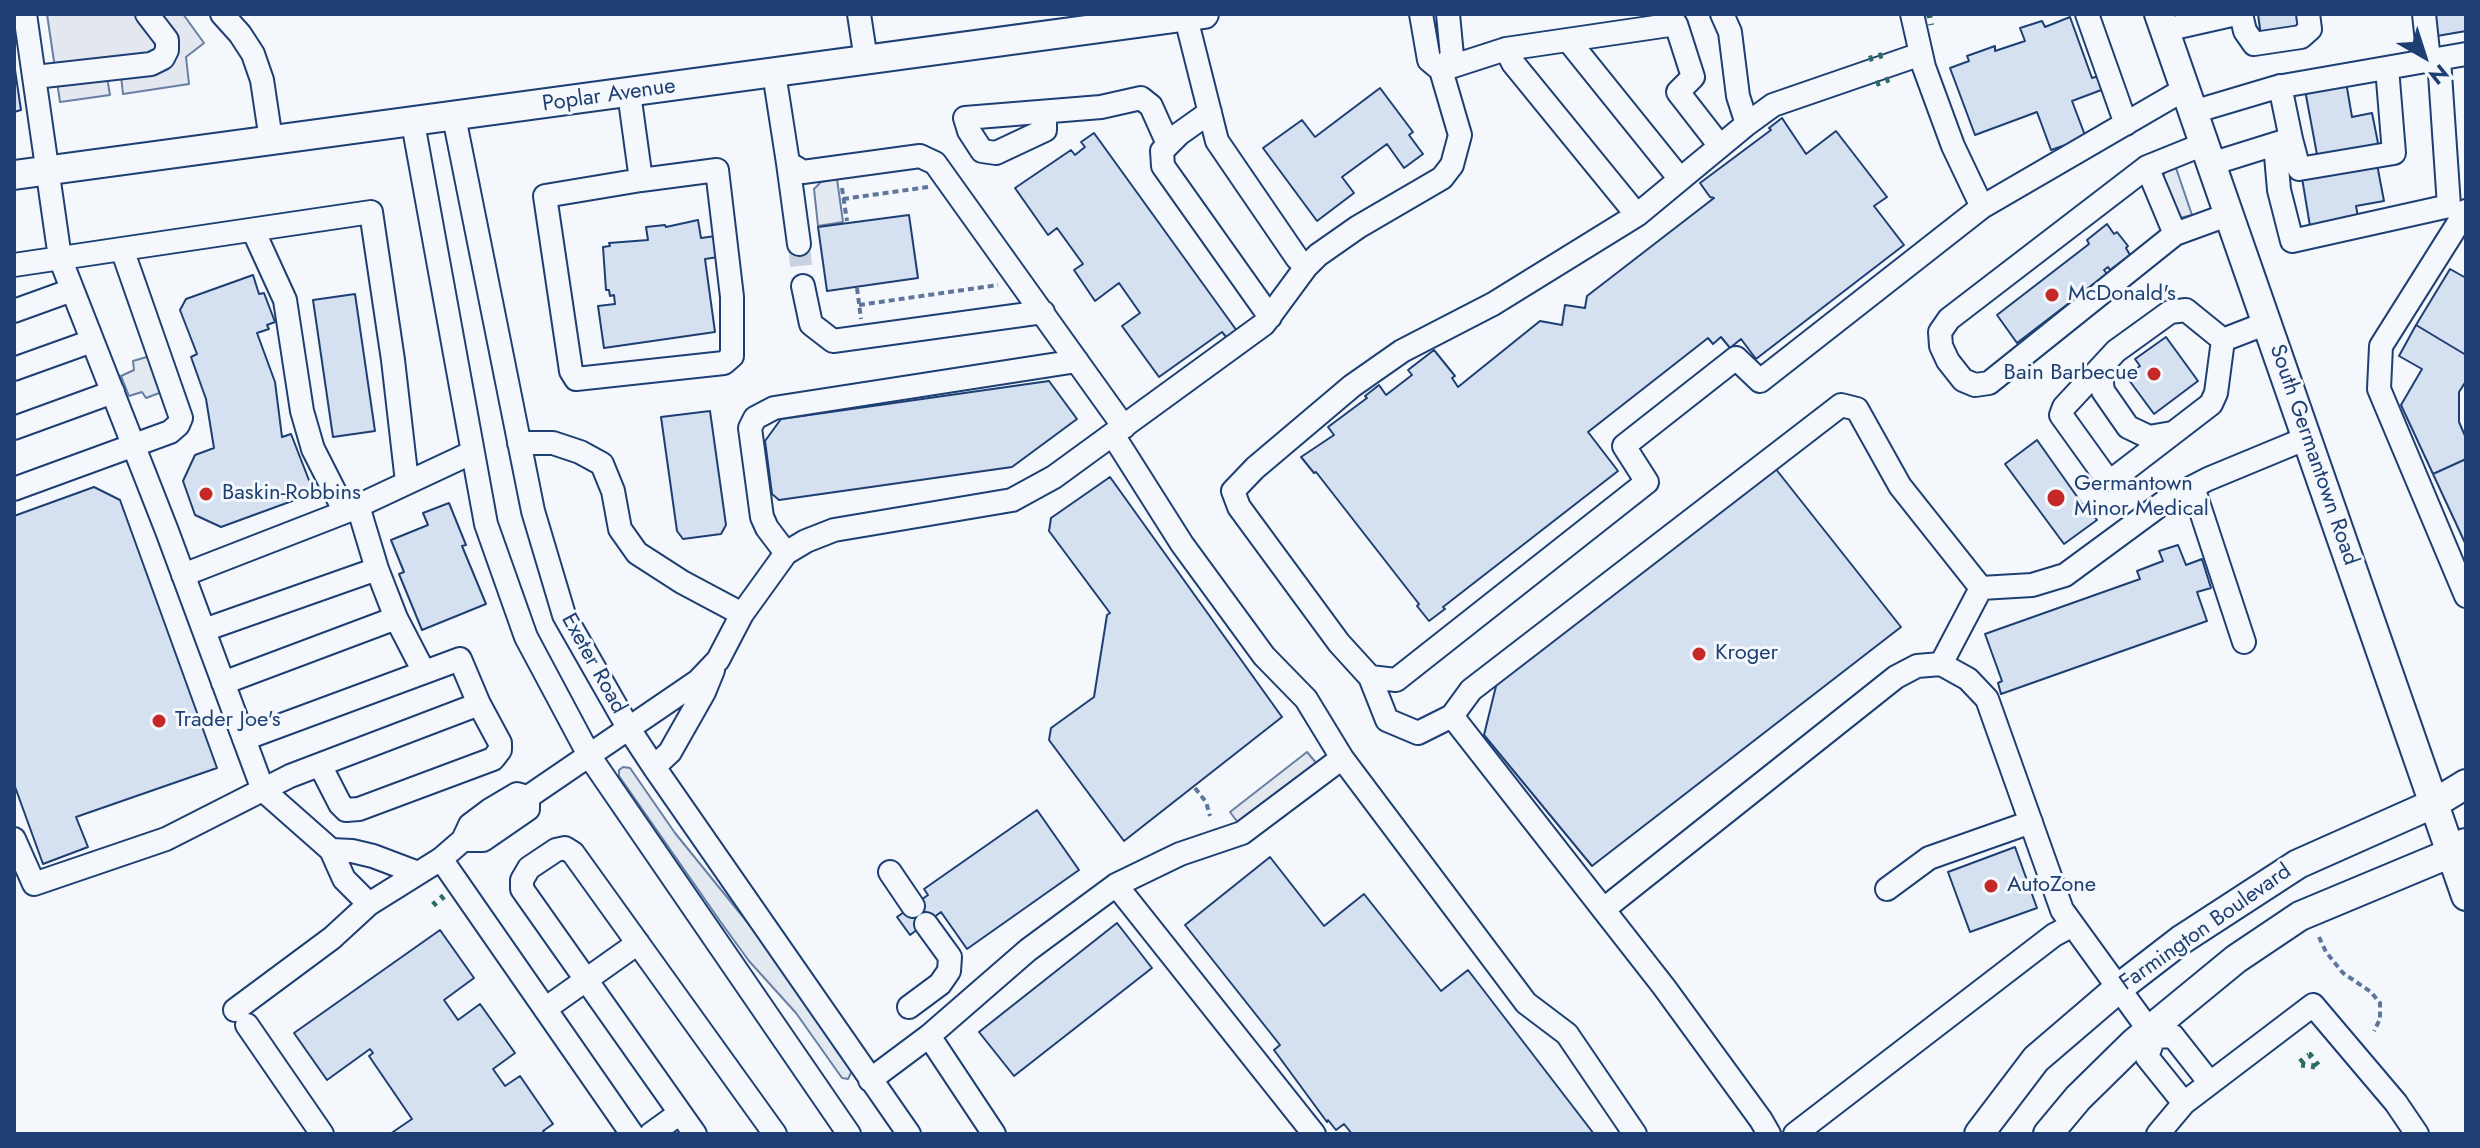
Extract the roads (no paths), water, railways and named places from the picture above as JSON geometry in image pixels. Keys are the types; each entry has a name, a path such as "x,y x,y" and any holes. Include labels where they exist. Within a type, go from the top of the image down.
{"main road":[{"name":"Poplar Avenue","path":"14,175 1192,15"},
{"name":"South Germantown Road","path":"2162,22 2435,803 2458,848 2466,896"},
{"name":"Farmington Boulevard","path":"1979,1134 2036,1059 2181,940 2298,864 2435,803 2466,784"},
{"name":"Farmington Boulevard","path":"2048,1134 2078,1098 2236,959 2300,916 2458,848"}],"street":[{"path":"25,14 60,258 263,790 331,850 344,879 369,904"},
{"path":"35,77 151,64 163,58 167,40 147,14"},
{"path":"222,14 253,54 262,80 271,140"},
{"path":"859,14 866,60"},
{"path":"654,767 670,752 742,614 786,553 834,530 1012,500 1054,477 1264,324 1318,255 1358,227 1442,178 1452,165 1460,135 1441,70 1429,60 1421,14"},
{"path":"1441,70 1452,56 1448,14"},
{"path":"1912,14 1921,54 1953,146 1982,207"},
{"path":"2087,14 2126,124"},
{"path":"2162,22 2238,14 2254,44 2301,37 2310,29 2308,14"},
{"path":"2280,86 2283,142 2279,190 2292,241 2449,206 2434,60 2424,14"},
{"path":"1192,15 1217,141 1306,267"},
{"path":"1729,20 1738,96 1747,124"},
{"path":"1441,70 1506,49 1676,24 1693,77 1678,92 1720,146"},
{"path":"1568,40 1680,179"},
{"path":"1506,49 1513,63 1637,215"},
{"path":"1921,54 1773,105 1637,215 1493,304 1402,351 1352,386 1255,468 1233,491 1239,507 1339,643 1370,677 1387,720 1418,733 1452,716 1471,690 1841,405 1857,409 1900,486 1981,588"},
{"path":"1370,677 1396,680 1647,482 1624,446 1736,358 1760,381 1982,207 2126,124 2189,101 2466,54"},
{"path":"2283,142 2299,169 2394,153 2387,68"},
{"path":"774,73 799,244"},
{"path":"629,93 641,180"},
{"path":"1045,112 1101,107 1141,98 1151,106 1168,144"},
{"path":"1210,112 1168,144 1162,151 1163,166 1270,317"},
{"name":"Exeter Road","path":"454,117 533,511 564,615 654,767 909,1134"},
{"name":"Exeter Road","path":"413,123 486,524 526,637 590,757 849,1134"},
{"path":"2230,214 2175,234 1989,383 1975,385 1963,380 1948,361 1941,346 1940,332 1949,319 2147,167 2283,142"},
{"path":"788,163 803,172 920,156 935,163 1077,361 1182,544 1264,656 1306,699 1342,758 1526,1003 1567,1034 1635,1134"},
{"path":"2147,167 2175,234"},
{"path":"717,170 732,297 732,356 724,363 576,379 571,371 545,196 641,180 717,170"},
{"path":"2466,211 2381,346 2379,389 2466,596"},
{"path":"14,265 371,212 407,482"},
{"path":"253,230 285,300 302,411 313,449 352,509 396,618 424,672"},
{"path":"14,489 170,432 181,418 122,249"},
{"path":"803,286 811,324 833,341 1043,312"},
{"path":"14,311 72,290"},
{"path":"2186,310 2223,340 2216,393 2211,404 2116,477 2107,479 2061,415 2064,407 2116,351 2170,312 2186,310"},
{"path":"2223,340 2267,323"},
{"path":"14,369 92,341"},
{"path":"786,553 762,517 750,428 755,418 774,408 1077,361"},
{"path":"2105,363 2101,376 2103,391 2128,427 2149,437 2173,433"},
{"path":"14,428 113,392"},
{"path":"1981,588 2032,585 2065,575 2167,500 2307,438"},
{"path":"519,443 553,443 602,464 613,491 620,529 637,553 682,582 742,614"},
{"path":"183,575 352,509 471,453"},
{"path":"2193,487 2244,642"},
{"path":"204,630 377,569"},
{"path":"1941,664 1981,588"},
{"path":"223,683 396,618"},
{"path":"244,739 460,659 500,743 500,750 493,759 359,809 346,810 340,804 320,765"},
{"path":"322,1134 241,1017 369,904 441,859 463,840 483,840 528,809 528,797 698,681 718,660"},
{"path":"1604,909 1896,677 1917,666 1941,664 1968,679 1987,699 2062,910 2152,1034 2147,1057 2184,1103"},
{"path":"14,839 34,884 166,839 320,765 479,704"},
{"path":"1452,716 1604,909 1769,1134"},
{"path":"870,1080 929,1036 1028,950 1116,885 1180,854 1242,833 1342,758"},
{"path":"1887,889 1929,858 2031,822"},
{"path":"695,1134 522,889 522,880 529,868 556,850 565,848 573,853 775,1134"},
{"path":"331,850 373,856 418,873"},
{"path":"441,859 632,1134"},
{"path":"890,872 950,957 949,971 940,984 909,1007"},
{"path":"1116,885 1314,1134"},
{"path":"1795,1134 2054,935 2071,926"},
{"path":"545,1009 638,943"},
{"path":"2158,1134 2184,1103 2313,1005 2396,1103 2417,1134"},
{"path":"2152,1034 2173,1036 2210,1083"},
{"path":"929,1036 994,1134"},
{"path":"651,1134 680,1113"}],"tunnel":[{"path":"799,244 803,286"}],"place":[{"name":"McDonald's","path":"2052,295"},
{"name":"Bain Barbecue","path":"2154,374"},
{"name":"Baskin-Robbins","path":"206,494"},
{"name":"Germantown Minor Medical","path":"2056,498"},
{"name":"Kroger","path":"1699,654"},
{"name":"Trader Joe's","path":"159,721"},
{"name":"AutoZone","path":"1991,886"}]}
